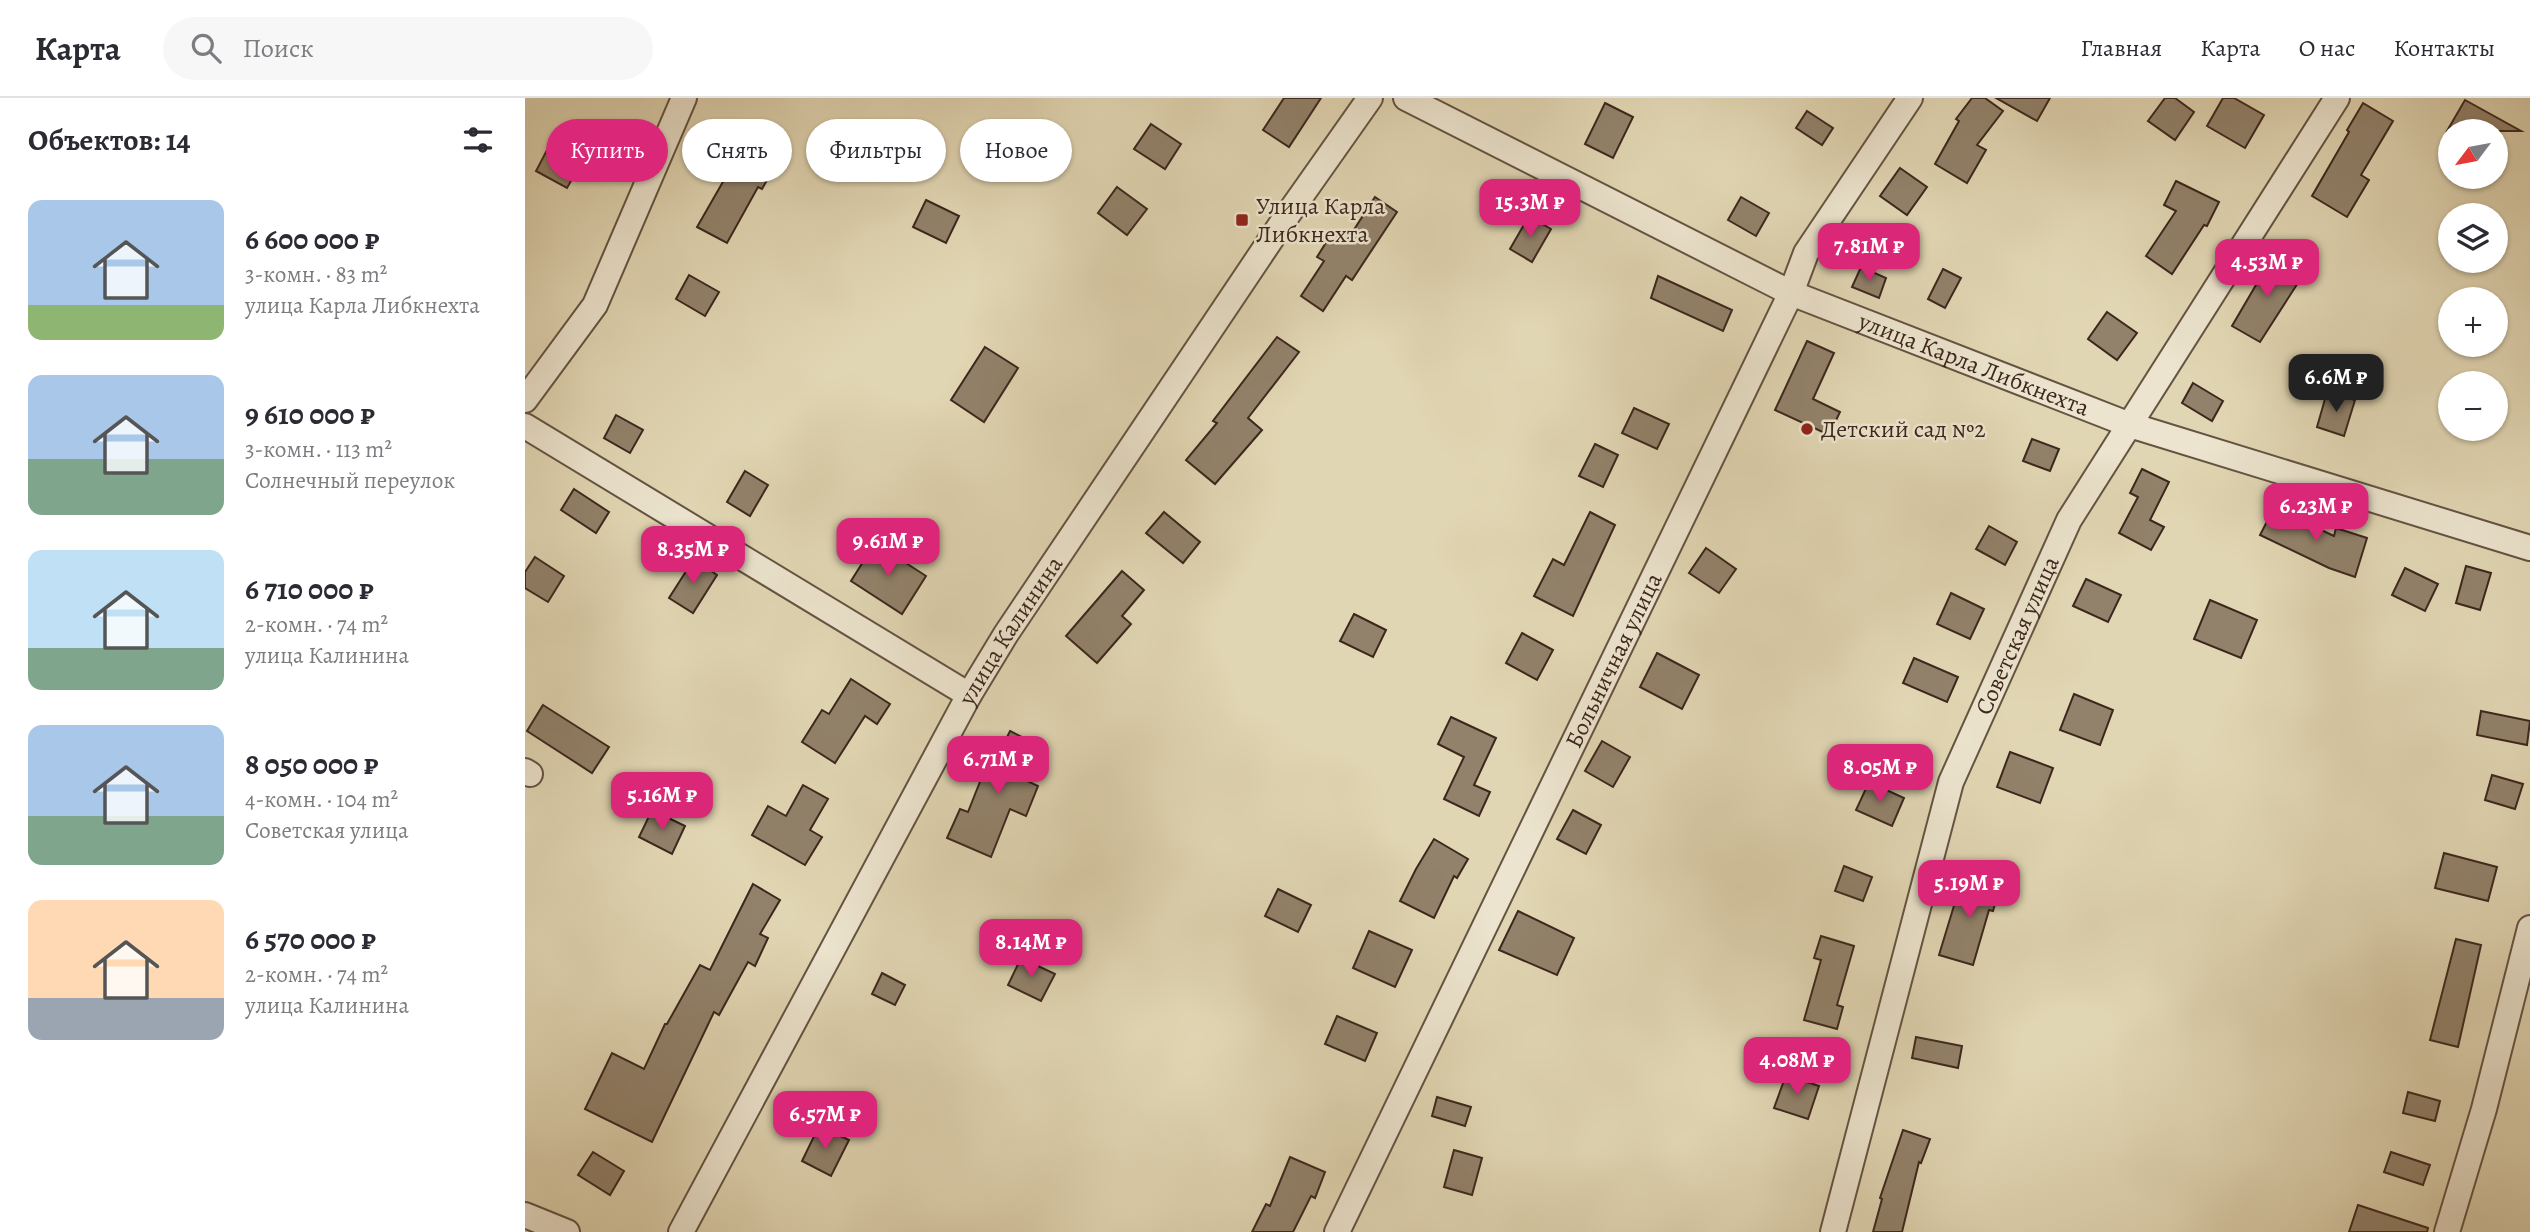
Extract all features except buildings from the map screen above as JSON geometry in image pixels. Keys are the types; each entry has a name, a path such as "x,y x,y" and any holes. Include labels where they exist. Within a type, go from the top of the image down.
{"street":[{"path":"525,400 595,305 684,98"},
{"name":"улица Калинина","path":"681,1232 969,695 1013,622 1284,220 1370,98"},
{"name":"улица Карла Либкнехта","path":"1406,98 1791,293 2130,425 2530,548"},
{"name":"Больничная улица","path":"1337,1232 1791,293 1806,253 1910,98"},
{"name":"Советская улица","path":"1833,1232 1842,1189 1951,782 2069,520 2337,98"},
{"path":"525,426 969,695"},
{"path":"2447,1232 2484,1109 2530,928"},
{"path":"525,1215 567,1232"}],"place":[{"name":"Улица Карла Либкнехта","path":"1242,220"},
{"name":"Детский сад №2","path":"1807,429"}]}
